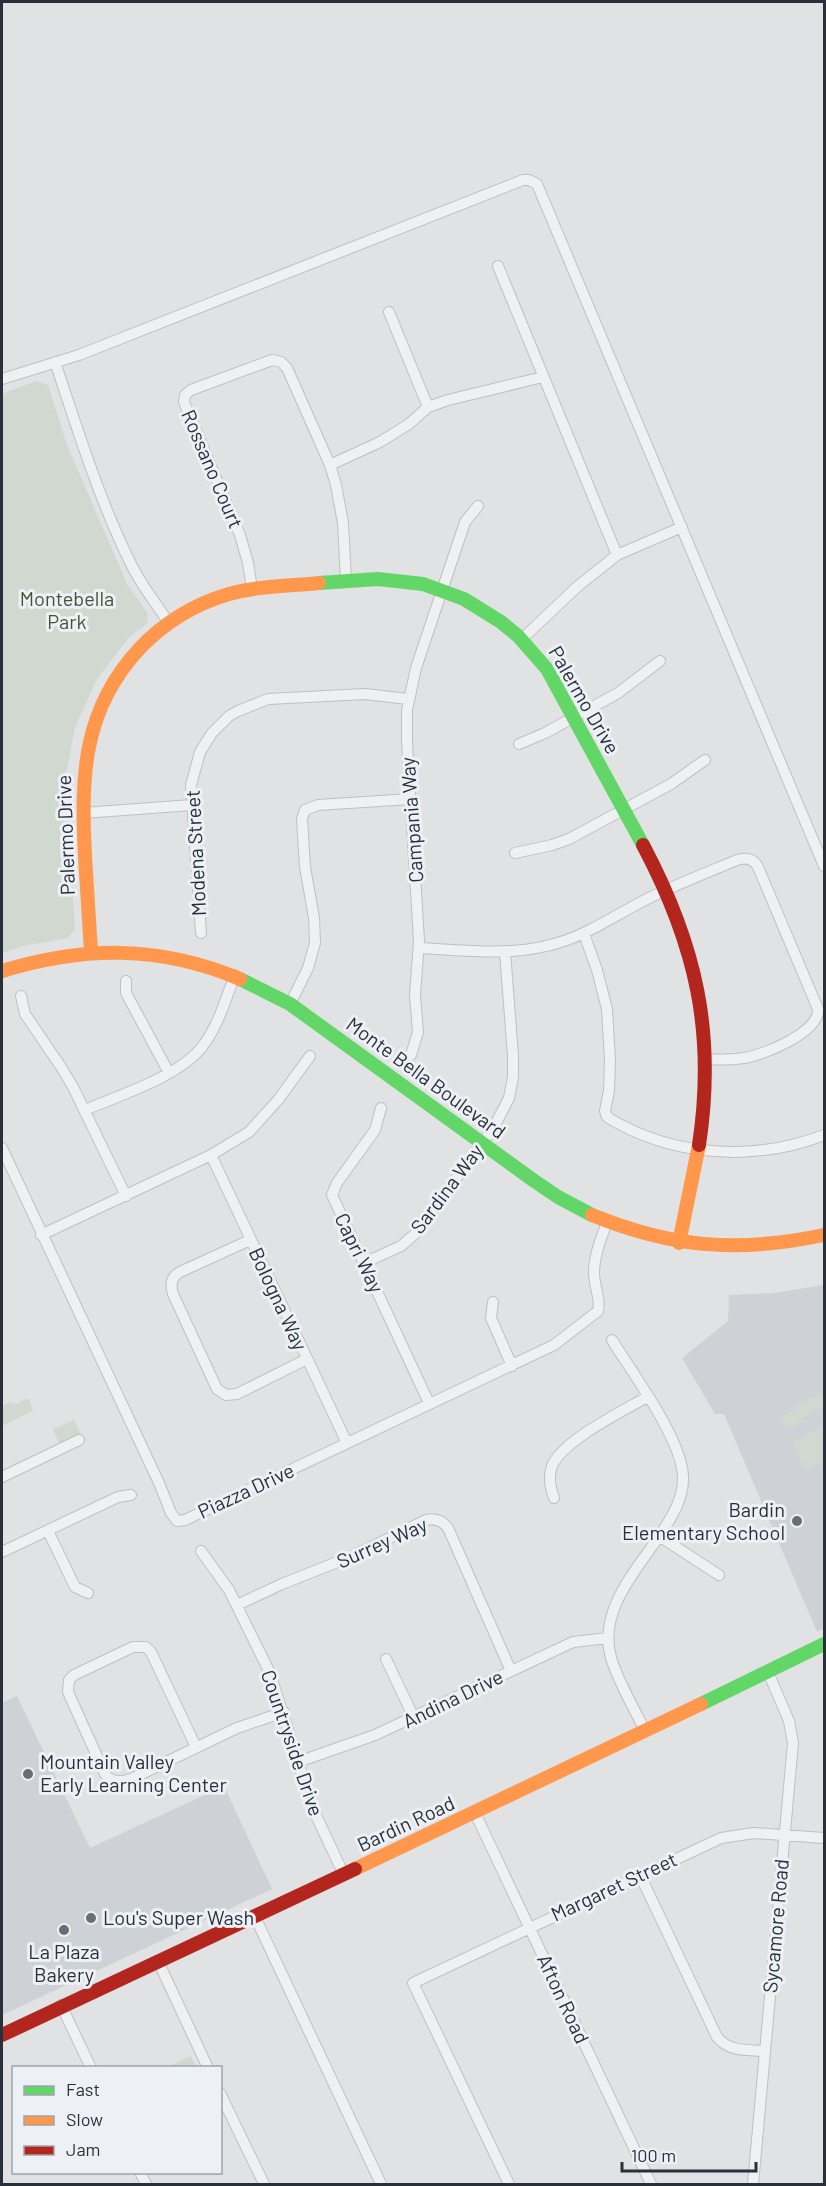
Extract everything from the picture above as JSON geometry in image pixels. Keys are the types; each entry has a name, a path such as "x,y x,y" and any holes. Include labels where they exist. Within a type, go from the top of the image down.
{"street":[{"path":"2,379 79,355 522,180 529,180 537,184 825,866"},
{"path":"498,266 617,555"},
{"path":"389,312 428,407"},
{"name":"Rossano Court","path":"252,589 240,535 185,406 185,395 191,390 272,360 280,362 290,373 330,465 341,505 346,580"},
{"path":"55,362 85,453 126,554 137,576 168,622"},
{"path":"330,465 386,439 409,424 428,407 543,377"},
{"name":"Campania Way","path":"411,1055 418,1038 415,988 419,948 406,730 408,699 416,668 465,522 478,506"},
{"path":"522,639 578,586 617,555 682,527"},
{"name":"Palermo Drive","path":"91,952 82,784 85,752 103,699 129,659 168,622 217,597 252,589 346,580 399,580 442,589 478,606 522,639 547,669 667,890 684,932 695,973 704,1025 706,1059 704,1109 698,1150 679,1243"},
{"path":"519,744 545,733 629,686 660,661"},
{"name":"Modena Street","path":"201,933 191,784 200,752 220,724 247,706 268,699 365,694 408,699"},
{"path":"515,853 560,843 671,784 705,760"},
{"path":"290,1004 308,968 315,943 314,918 304,867 302,819 305,810 318,804 410,799"},
{"path":"83,813 192,805"},
{"path":"419,948 505,952 548,946 584,934 627,909 667,890 745,858 755,862 819,1015 814,1024 770,1051 743,1058 706,1059"},
{"path":"584,934 607,1008 610,1060 605,1115 654,1138 698,1150 727,1152 768,1150 787,1147 825,1135"},
{"name":"Monte Bella Boulevard","path":"2,971 39,960 91,952 134,952 204,964 235,975 290,1004 559,1197 607,1222 645,1235 679,1243 745,1247 782,1244 825,1234"},
{"name":"Sardina Way","path":"364,1263 401,1246 415,1234 494,1127 505,1107 513,1077 513,1054 505,952"},
{"path":"85,1110 189,1061 206,1042 235,975"},
{"path":"126,981 126,993 169,1072"},
{"path":"21,996 25,1014 61,1067 85,1110 126,1196"},
{"path":"41,1235 211,1155 249,1132 264,1118 310,1056"},
{"name":"Capri Way","path":"381,1108 375,1130 337,1183 332,1195 429,1403"},
{"name":"Piazza Drive","path":"2,1148 6,1170 41,1235 159,1483 171,1513 177,1521 185,1520 554,1345 598,1311 599,1301 595,1286 594,1265 607,1222"},
{"name":"Bologna Way","path":"211,1155 347,1443"},
{"path":"250,1240 180,1272 172,1282 173,1294 217,1389 226,1395 237,1394 307,1359"},
{"path":"493,1302 490,1318 512,1366"},
{"path":"612,1340 675,1443 683,1476 678,1503 617,1602 611,1617 608,1638 615,1667 645,1731"},
{"path":"554,1498 549,1479 553,1464 561,1453 574,1441 647,1397"},
{"path":"2,1478 79,1440"},
{"path":"2,1552 118,1497 131,1495"},
{"name":"Surrey Way","path":"237,1605 355,1555 426,1520 436,1519 445,1523 448,1528 511,1671"},
{"path":"48,1531 75,1587 88,1593"},
{"path":"659,1536 719,1575"},
{"name":"Countryside Drive","path":"201,1551 237,1605 270,1673 313,1809 344,1875"},
{"name":"Andina Drive","path":"297,1762 357,1742 414,1718 573,1642 608,1638"},
{"name":"Bardin Road","path":"2,2035 475,1814 825,1644"},
{"path":"195,1747 151,1652 146,1647 136,1646 74,1675 68,1683 68,1692 105,1774 112,1780 125,1781 237,1728 284,1712"},
{"path":"386,1659 414,1718"},
{"name":"Sycamore Road","path":"753,2184 792,1735 787,1714 768,1672"},
{"name":"Afton Road","path":"475,1814 651,2184"},
{"name":"Margaret Street","path":"509,2184 413,1983 706,1844 728,1836 754,1833 825,1838"},
{"path":"640,1875 717,2037 722,2043 732,2048 765,2051"},
{"path":"255,1917 381,2184"},
{"path":"158,1961 208,2066"},
{"path":"61,2006 91,2066"},
{"path":"222,2097 264,2184"}],"shaded area":[{"name":"Bardin Elementary School","path":"824,1285 824,1628 817,1632 724,1414 715,1414 682,1358 728,1321 729,1295 774,1293"},
{"path":"17,1696 90,1848 224,1786 272,1889 2,2015 2,1703"}],"green space":[{"name":"Montebella Park","path":"36,381 48,385 67,445 127,584 148,614 147,624 130,636 97,679 75,727 65,780 75,929 68,938 23,946 2,953 2,394"},
{"path":"822,1393 824,1407 802,1417 804,1421 787,1429 781,1417 796,1409 795,1406"},
{"path":"29,1399 33,1411 2,1426 2,1406 10,1402 16,1404"},
{"path":"74,1420 81,1435 60,1445 53,1429"},
{"path":"824,1427 824,1461 805,1470 792,1442"},
{"path":"191,2056 196,2066 169,2066"}],"traffic: fast":[{"path":"319,583 378,579 423,584 464,599 501,622 518,636 547,669 643,845"},
{"path":"240,979 290,1004 533,1180 558,1197 592,1215"},
{"path":"701,1704 824,1644"}],"traffic: slow":[{"path":"91,952 84,827 85,772 96,720 106,696 121,671 159,630 204,603 251,589 319,583"},
{"path":"2,971 63,957 122,953 180,960 240,979"},
{"path":"679,1243 699,1145"},
{"path":"592,1215 650,1235 706,1244 763,1244 824,1235"},
{"path":"355,1869 701,1704"}],"traffic: jam":[{"path":"643,845 676,918 697,990 703,1027 705,1065 704,1104 699,1145"},
{"path":"2,2035 355,1869"}],"place":[{"name":"Bardin Elementary School","path":"797,1521"},
{"name":"Mountain Valley Early Learning Center","path":"28,1774"},
{"name":"Lou's Super Wash","path":"91,1918"},
{"name":"La Plaza Bakery","path":"64,1930"}]}
